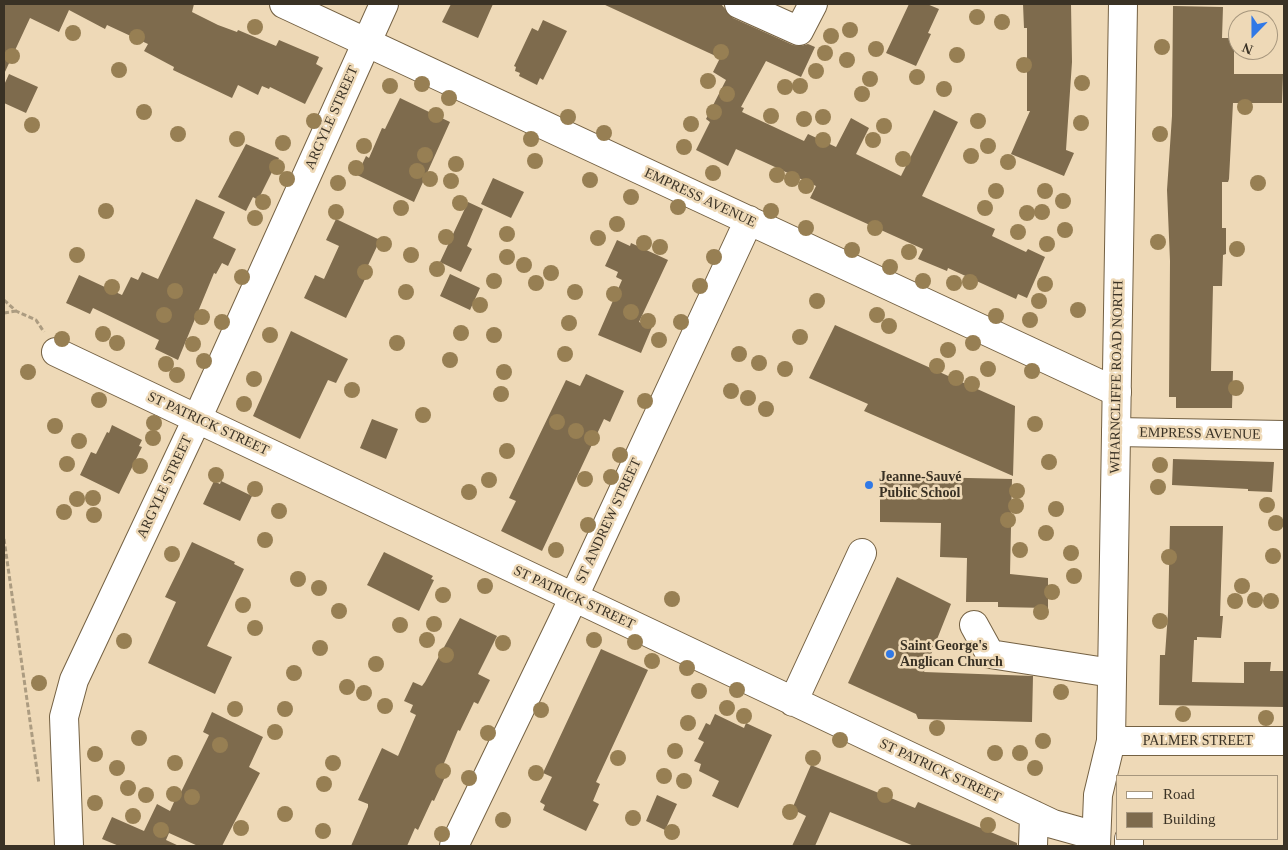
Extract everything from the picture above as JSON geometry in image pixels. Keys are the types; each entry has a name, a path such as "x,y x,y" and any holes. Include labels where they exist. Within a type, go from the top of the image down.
{"street":[{"name":"EMPRESS AVENUE","path":"284,4 1116,392"},
{"name":"ARGYLE STREET","path":"69,846 64,717 74,680 197,419 384,4"},
{"path":"739,4 799,31 812,4"},
{"name":"WHARNCLIFFE ROAD NORTH","path":"1096,841 1098,795 1111,746 1123,4"},
{"name":"ST ANDREW STREET","path":"454,846 573,598 749,220"},
{"name":"ST PATRICK STREET","path":"56,352 793,702 1053,824 1096,841"},
{"name":"EMPRESS AVENUE","path":"1116,432 1284,435"},
{"path":"793,702 862,553"},
{"path":"974,625 990,654 1112,673"},
{"name":"PALMER STREET","path":"1111,746 1284,741"},
{"name":"WHARNCLIFFE ROAD NORTH","path":"1111,746 1122,775"},
{"path":"1033,846 1034,815"}],"path":[{"path":"4,300 16,311 36,320 56,352"},
{"path":"4,313 16,311"},
{"path":"4,539 40,790"}],"building":[{"path":"4,4 194,4 192,12 218,25 237,32 238,30 276,46 279,40 319,57 316,64 323,68 305,104 270,87 269,89 262,86 258,95 238,85 232,98 173,70 174,67 144,51 148,44 107,25 105,29 69,10 59,32 30,18 4,74"},
{"path":"451,4 493,4 478,38 442,22"},
{"path":"603,4 721,4 733,18 793,45 801,46 808,44 815,47 801,77 766,61 741,107 744,108 742,112 804,141 808,134 836,147 851,118 869,128 856,154 901,176 934,110 958,122 922,196 995,229 992,236 1026,252 1028,249 1045,257 1027,298 1018,294 1016,299 948,268 947,271 918,259 923,249 810,198 816,186 736,149 728,166 696,150 710,122 706,119 726,80 713,72 720,58"},
{"path":"909,4 927,4 939,9 928,33 931,34 916,66 886,53"},
{"path":"1023,4 1071,4 1072,62 1066,150 1074,153 1064,176 1011,154 1030,111 1027,111 1027,28 1024,28"},
{"path":"1173,6 1223,7 1222,38 1228,38 1228,60 1234,60 1234,74 1283,74 1282,103 1233,103 1229,179 1228,182 1222,182 1222,228 1226,228 1226,254 1223,255 1222,286 1213,286 1211,371 1233,371 1232,408 1176,408 1176,397 1169,397 1170,261 1167,190 1172,116"},
{"path":"543,20 567,31 543,80 540,78 537,85 519,76 520,73 515,71 516,67 514,66 532,28 538,31"},
{"path":"9,74 38,87 26,113 4,103 4,85"},
{"path":"400,98 450,122 414,202 357,175 366,156 369,158 382,128 385,129"},
{"path":"246,144 279,158 258,200 253,197 246,211 218,197"},
{"path":"493,178 524,192 511,218 481,204"},
{"path":"196,199 225,212 213,238 236,249 228,266 222,263 216,274 214,273 178,360 155,349 159,340 93,308 90,314 66,303 79,275 122,295 131,277 138,280 142,272 158,279"},
{"path":"468,202 483,209 467,246 472,249 461,272 440,262"},
{"path":"336,219 380,240 362,278 365,279 346,318 304,298 315,275 324,279 339,246 326,240"},
{"path":"617,240 630,246 631,243 668,260 639,322 652,327 641,353 598,335 622,280 616,277 618,272 605,266"},
{"path":"450,274 480,288 470,310 440,296"},
{"path":"835,325 1015,406 1013,476 864,411 868,404 809,378"},
{"path":"291,331 348,359 336,383 328,380 300,439 253,416"},
{"path":"586,374 624,391 610,422 604,419 542,551 501,531 516,501 509,498 566,380 580,386"},
{"path":"372,419 398,429 386,459 360,448"},
{"path":"112,425 142,440 139,446 142,447 119,494 80,475 91,452 96,454"},
{"path":"1173,459 1274,462 1272,492 1172,485"},
{"path":"880,476 1012,479 1010,574 1048,578 1048,608 998,607 998,602 966,602 967,558 940,557 941,523 880,522"},
{"path":"214,481 220,484 221,481 252,496 240,521 203,504"},
{"path":"1170,526 1223,526 1220,616 1223,616 1221,638 1197,637 1197,640 1194,640 1192,682 1244,683 1244,662 1271,662 1270,671 1284,671 1284,707 1159,705 1160,655 1165,655 1168,613"},
{"path":"192,542 235,562 234,564 244,569 207,646 232,657 215,694 148,663 176,602 165,597"},
{"path":"384,552 433,576 431,579 434,580 419,611 367,585"},
{"name":"Saint George's Anglican Church","path":"897,577 951,604 924,672 1033,676 1032,722 918,719 916,714 848,683"},
{"path":"460,618 497,636 478,674 490,680 478,704 474,702 460,731 458,730 439,775 445,777 434,801 432,800 418,830 415,828 407,846 351,846 368,807 368,804 358,800 382,748 398,756 416,715 410,712 413,705 404,701 413,682 422,686 425,682"},
{"path":"601,649 648,670 596,782 600,784 593,801 599,804 586,831 543,810 545,805 540,802 552,777 543,773"},
{"path":"212,712 263,737 249,767 260,773 222,846 198,846 169,833 166,840 179,846 119,846 102,839 112,817 144,831 157,804 170,811 209,735 203,732"},
{"path":"715,714 744,728 746,723 772,735 738,808 712,796 719,781 699,771 701,764 694,761 704,742 698,739 706,723 710,725"},
{"path":"811,765 915,808 918,802 1017,843 1017,846 914,846 830,812 815,846 792,846 806,816 792,809"},
{"path":"657,795 677,804 665,830 646,821"}],"place":[{"name":"Jeanne-Sauvé Public School","path":"869,485"},
{"name":"Saint George's Anglican Church","path":"890,654"}]}
